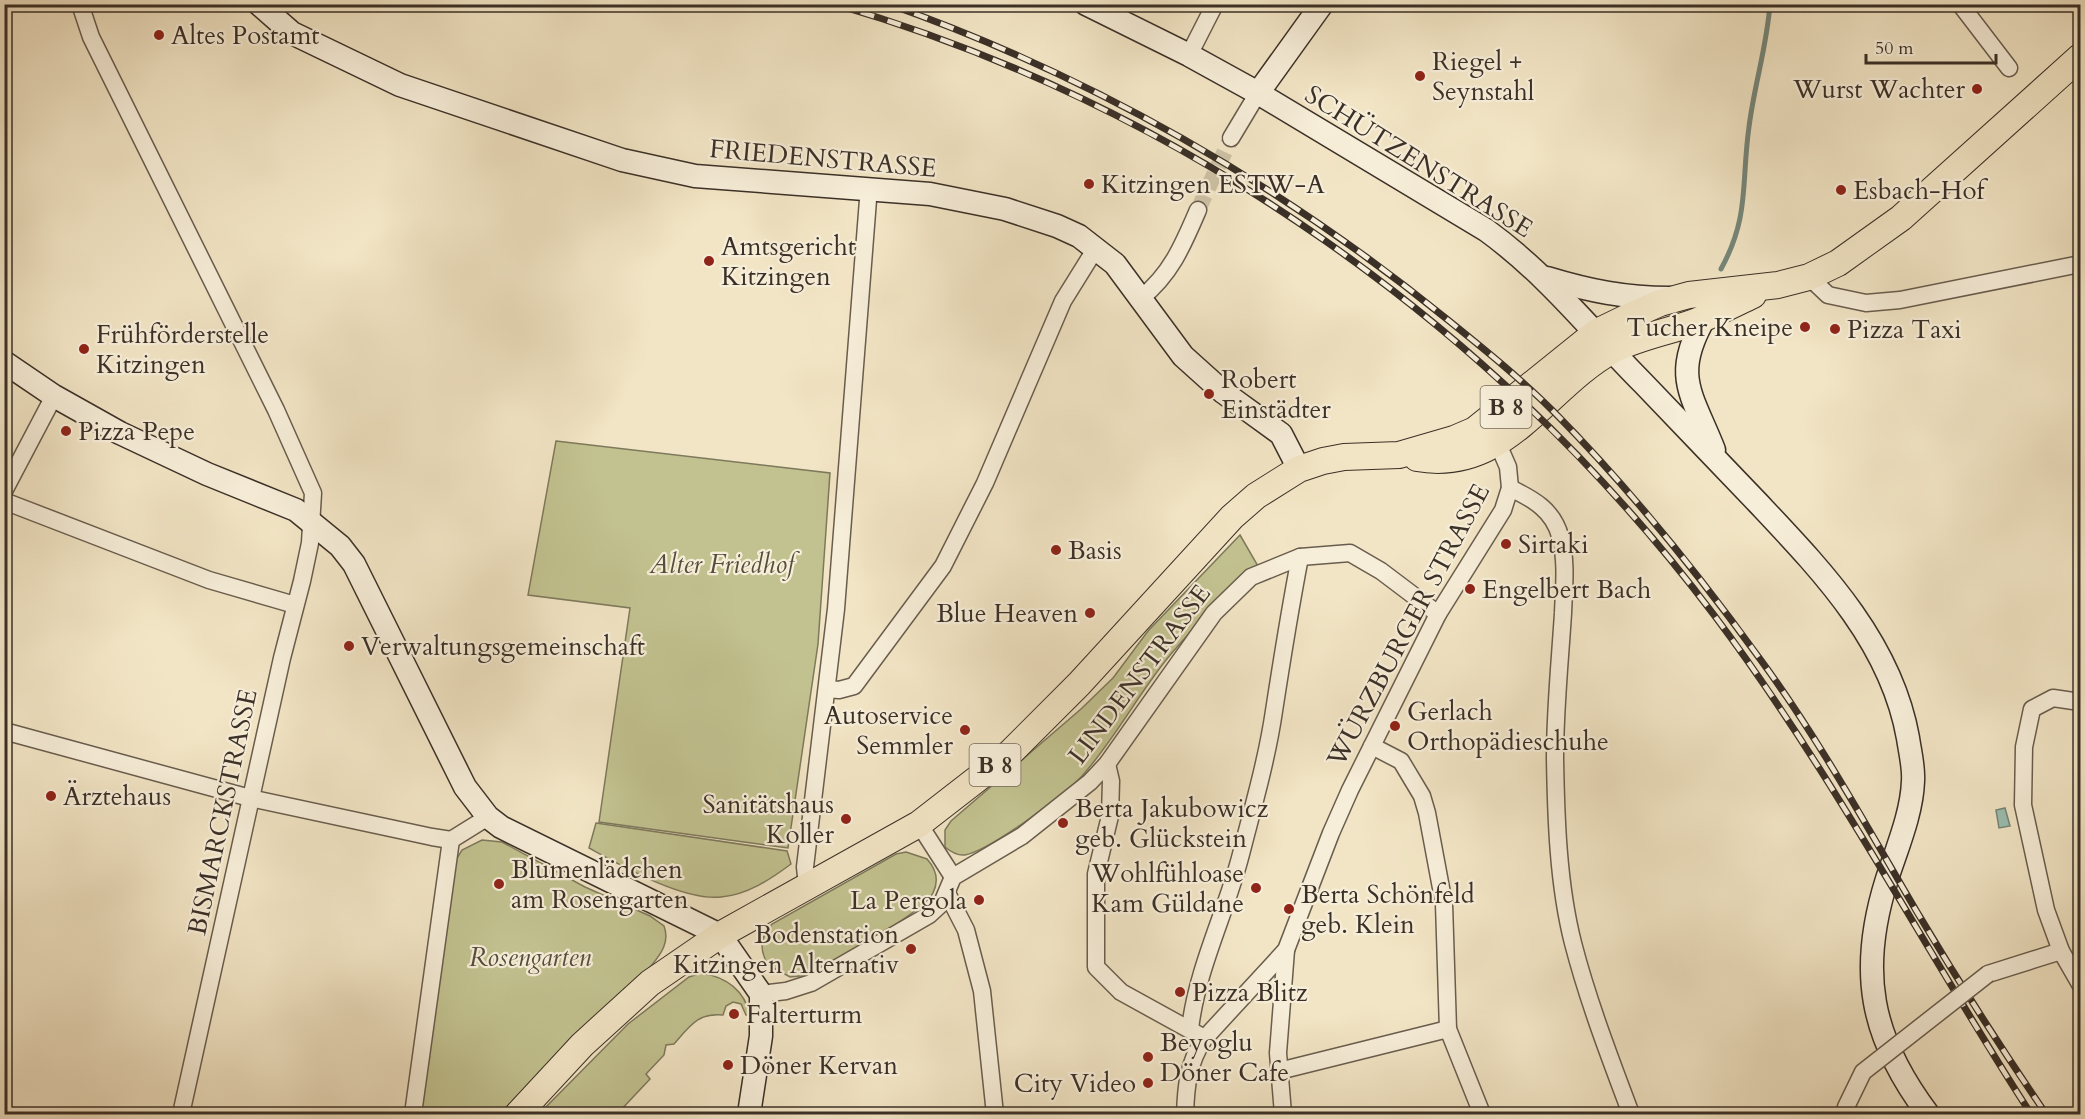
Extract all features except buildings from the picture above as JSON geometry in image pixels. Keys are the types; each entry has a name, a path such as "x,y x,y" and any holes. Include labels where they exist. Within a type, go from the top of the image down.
{"main road":[{"name":"B 8","path":"720,935 919,824 966,789 1035,730 1153,606 1232,517 1263,491 1299,469 1344,457 1399,455 1430,460 1458,458 1498,444 1589,367 1605,341 1705,317 1767,288 1809,276 1838,263 1885,230 2080,57"},
{"name":"B 8","path":"1399,455 1454,439 1475,430 1660,303 1716,291 1767,288"},
{"path":"518,1114 582,1045 650,983 720,935"}],"street":[{"name":"BISMARCKSTRASSE","path":"80,4 91,37 301,464 313,493 310,543 250,798 181,1114"},
{"name":"SCHÜTZENSTRASSE","path":"1086,4 1189,55 1258,93 1486,230 1545,278 1718,460 1849,604 1887,671 1903,710 1913,781 1904,825 1875,916 1871,975 1874,1007 1881,1032 1913,1094 1928,1114"},
{"path":"1189,55 1215,4"},
{"path":"1231,138 1258,93 1322,4"},
{"path":"1960,4 2009,68"},
{"name":"FRIEDENSTRASSE","path":"262,8 292,33 400,85 622,160 695,176 816,187 869,187 930,194 1005,209 1057,226 1096,248 1115,264 1183,356 1202,374 1281,434 1299,469"},
{"path":"807,886 805,867 827,689 869,187"},
{"path":"1141,298 1166,275 1178,258 1198,210"},
{"path":"827,689 839,690 854,686 943,566 985,483 1063,300 1096,248"},
{"path":"1809,276 1828,294 1840,299 1866,303 1899,300 2080,264"},
{"path":"1545,278 1599,293 1628,298 1676,298"},
{"path":"1705,317 1686,356 1687,386 1718,460"},
{"path":"4,362 54,396 120,433 207,474 296,510 340,546 354,564 465,788 488,818 571,862 720,935 761,994 761,1036 749,1114"},
{"path":"4,491 54,396"},
{"name":"WÜRZBURGER STRASSE","path":"1197,1034 1286,950 1331,833 1372,746 1438,614 1503,510 1510,488 1508,467 1498,444"},
{"path":"1510,488 1540,505 1552,516 1564,554 1555,756 1558,850 1572,941 1601,1035 1632,1114"},
{"path":"4,501 209,580 295,605"},
{"name":"LINDENSTRASSE","path":"761,994 786,991 811,983 929,915 942,903 950,885 1022,836 1076,794 1107,764 1220,606 1251,577 1300,557 1350,553 1381,571 1438,614"},
{"path":"1185,1114 1190,1066 1197,1034 1194,999 1240,857 1255,797 1274,712 1284,639 1300,557"},
{"path":"2080,702 2053,698 2032,709 2024,747 2023,805 2046,910 2061,951 2080,984"},
{"path":"4,730 250,798 452,840 488,818"},
{"path":"1372,746 1401,761 1422,796 1444,904 1448,1029 1482,1114"},
{"path":"1107,764 1111,781 1110,816 1096,874 1095,962 1103,977 1121,992 1197,1034"},
{"path":"919,824 950,885 966,930 982,991 995,1114"},
{"path":"413,1114 452,840"},
{"path":"1283,1114 1278,1053 1286,950"},
{"path":"1846,1114 1846,1107 1863,1072 1988,974 2061,951"},
{"path":"1279,1071 1448,1029"}],"green space":[{"name":"Alter Friedhof","path":"556,441 830,473 818,644 788,848 599,822 630,608 528,595"},
{"path":"1240,535 1258,566 1202,619 1171,654 1082,776 1044,808 1009,833 977,851 959,855 945,847 945,830 951,821 1081,709 1113,678 1148,631"},
{"path":"596,823 787,851 791,864 767,881 731,896 706,897 689,894 653,881 589,848"},
{"name":"Rosengarten","path":"482,840 502,842 585,887 650,916 664,926 665,943 651,966 566,1045 500,1114 420,1114 454,863 462,850"},
{"path":"906,852 927,859 933,867 936,880 933,893 913,913 811,975 790,977 768,965 763,954 762,943 772,924 896,854"},
{"path":"701,973 726,981 733,986 743,998 750,1015 746,1015 741,1004 733,1002 726,1006 723,1015 700,1018 674,1044 666,1045 664,1055 646,1074 650,1079 619,1112 621,1114 539,1114 628,1024 689,977"}],"shaded area":[{"path":"2005,808 2010,826 1999,828 1996,810"}],"waterway":[{"path":"1721,269 1730,250 1740,216 1749,127 1770,4"}],"tunnel":[{"path":"1198,210 1231,138"}],"railway":[{"path":"834,4 963,47 1088,102 1208,166 1323,239 1432,322 1534,412 1628,510 1714,615 1757,675 1799,736 2031,1114"},
{"path":"888,4 963,32 1037,64 1182,138 1251,179 1385,271 1475,342 1541,400 1609,470 1662,531 1782,689 1842,784 1948,963 2046,1114"}],"place":[{"name":"Altes Postamt","path":"159,35"},
{"name":"Riegel + Seynstahl","path":"1420,76"},
{"name":"Wurst Wachter","path":"1977,89"},
{"name":"Kitzingen ESTW-A","path":"1089,184"},
{"name":"Esbach-Hof","path":"1841,190"},
{"name":"Amtsgericht Kitzingen","path":"709,261"},
{"name":"Tucher Kneipe","path":"1805,327"},
{"name":"Pizza Taxi","path":"1835,329"},
{"name":"Frühförderstelle Kitzingen","path":"84,349"},
{"name":"Robert Einstädter","path":"1209,394"},
{"name":"Pizza Pepe","path":"66,431"},
{"name":"Sirtaki","path":"1506,544"},
{"name":"Basis","path":"1056,550"},
{"name":"Engelbert Bach","path":"1470,589"},
{"name":"Blue Heaven","path":"1090,613"},
{"name":"Verwaltungsgemeinschaft","path":"349,646"},
{"name":"Gerlach Orthopädieschuhe","path":"1395,726"},
{"name":"Autoservice Semmler","path":"965,730"},
{"name":"Ärztehaus","path":"51,796"},
{"name":"Sanitätshaus Koller","path":"846,819"},
{"name":"Berta Jakubowicz geb. Glückstein","path":"1063,823"},
{"name":"Blumenlädchen am Rosengarten","path":"499,884"},
{"name":"Wohlfühloase Kam Güldane","path":"1256,888"},
{"name":"La Pergola","path":"979,900"},
{"name":"Berta Schönfeld geb. Klein","path":"1289,909"},
{"name":"Bodenstation Kitzingen Alternativ","path":"911,949"},
{"name":"Pizza Blitz","path":"1180,992"},
{"name":"Falterturm","path":"734,1014"},
{"name":"Beyoglu Döner Cafe","path":"1148,1057"},
{"name":"Döner Kervan","path":"728,1065"},
{"name":"City Video","path":"1148,1083"}]}
